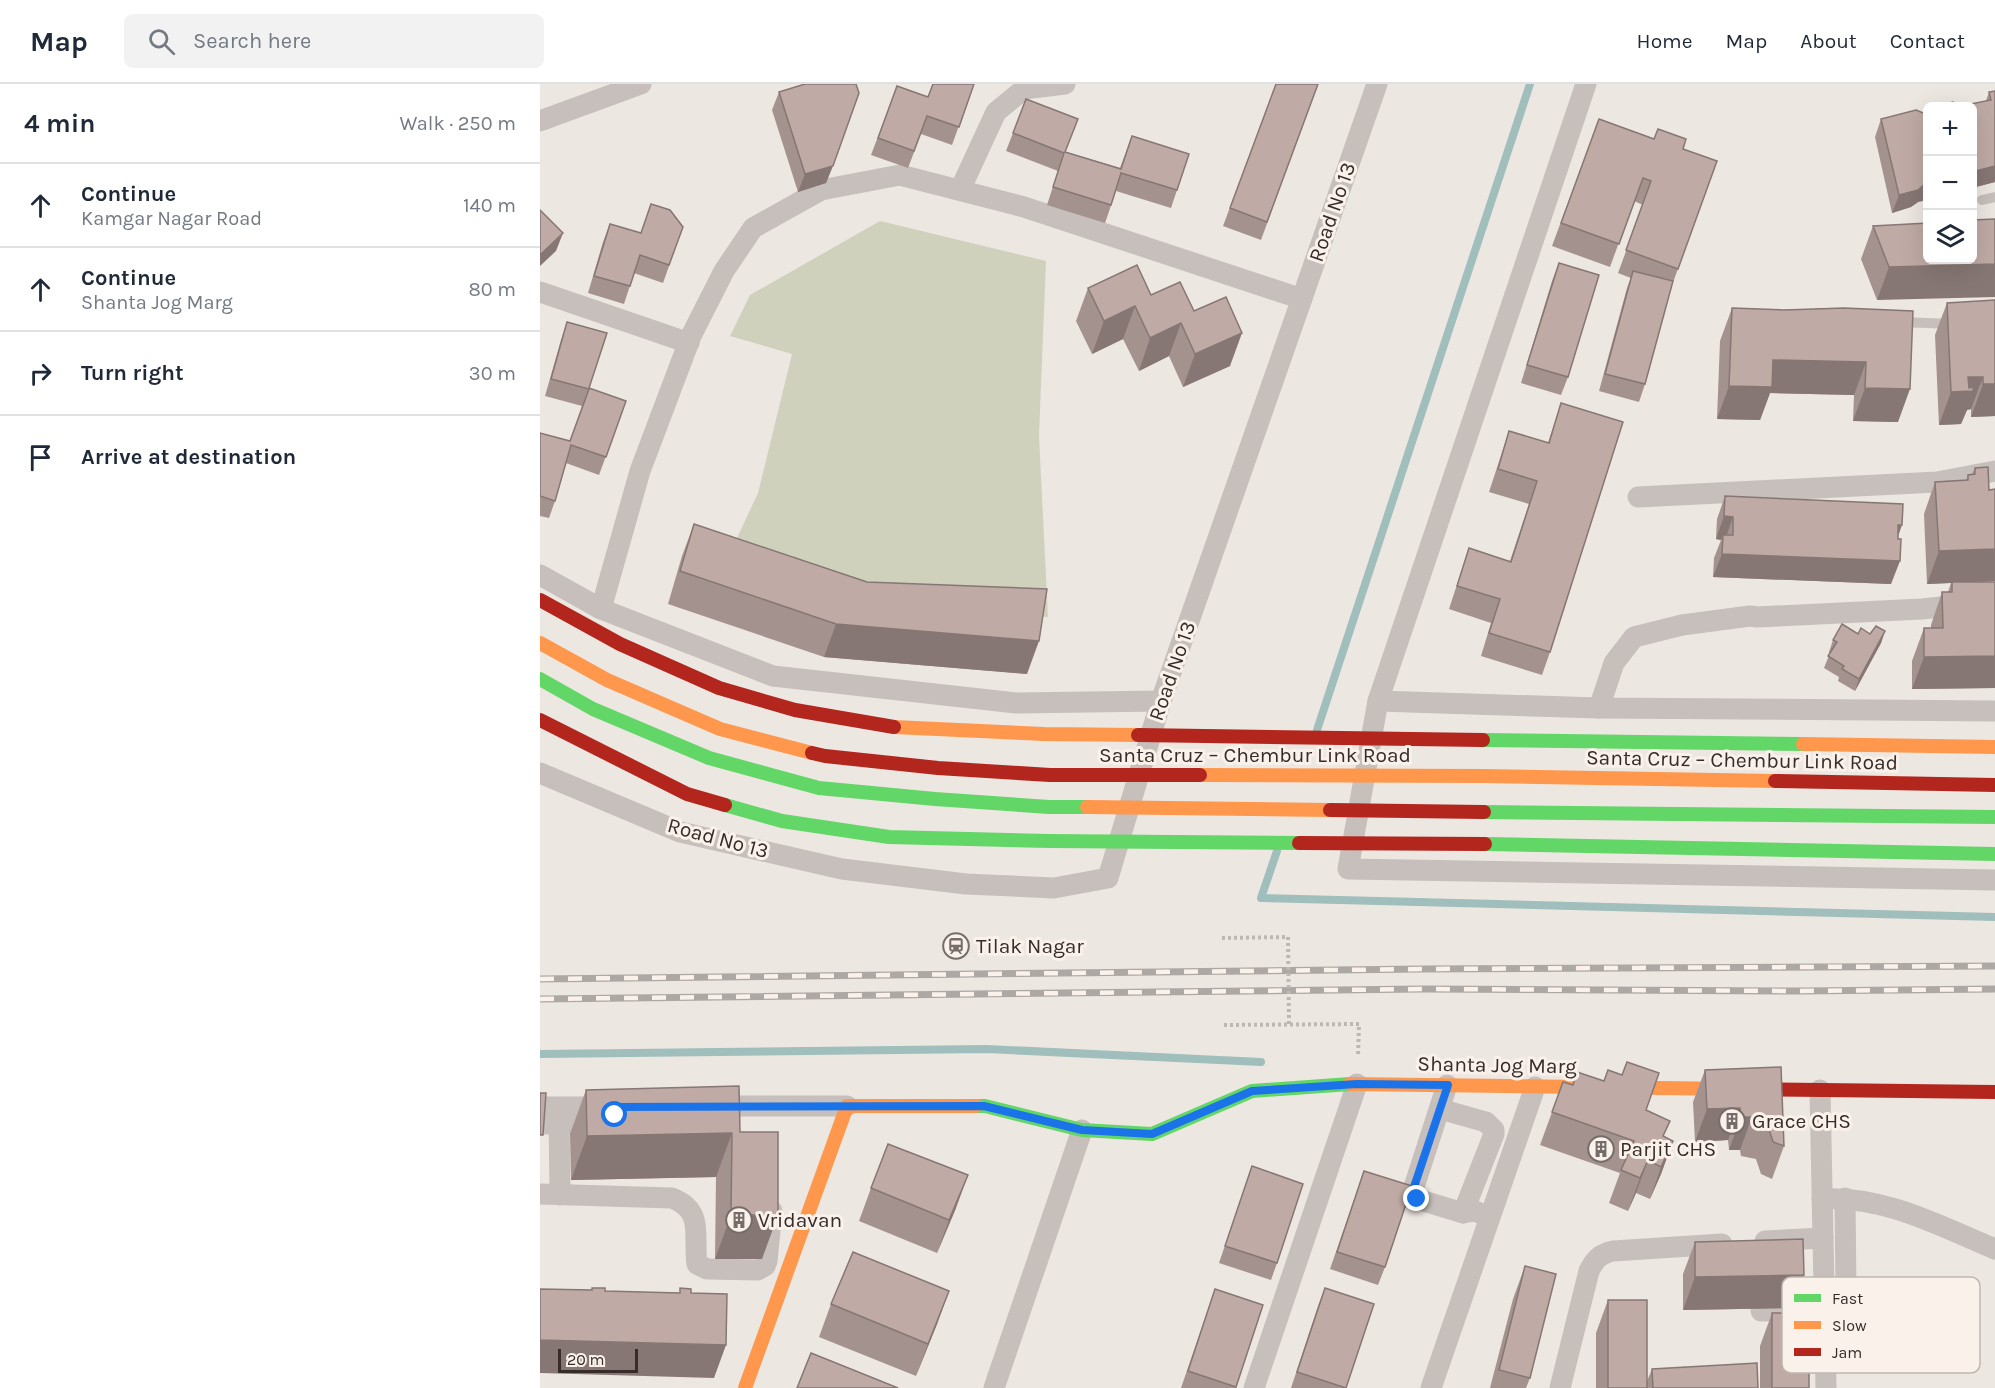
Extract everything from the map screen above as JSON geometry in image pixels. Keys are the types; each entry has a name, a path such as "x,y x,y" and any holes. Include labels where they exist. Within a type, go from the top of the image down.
{"main road":[{"path":"540,600 620,644 718,688 795,710 887,727 1044,734 1995,747"},
{"name":"Santa Cruz – Chembur Link Road","path":"540,643 607,680 720,729 825,756 938,768 1050,775 1484,776 1995,785"},
{"path":"540,679 593,709 710,758 819,788 1049,807 1995,817"},
{"path":"540,720 687,794 782,821 889,837 1073,841 1485,844 1995,854"},
{"name":"Shanta Jog Marg","path":"1082,1130 1152,1134 1252,1091 1357,1084 1995,1092"},
{"path":"745,1388 847,1106 984,1106 1082,1130"}],"street":[{"path":"540,121 641,84"},
{"path":"960,190 996,112 1024,89 1065,84"},
{"name":"Road No 13","path":"540,773 680,832 831,867 966,884 1054,888 1108,878 1161,701 1377,84"},
{"path":"1586,84 1378,701 1348,869 1995,880"},
{"path":"601,609 640,471 689,343 724,271 753,228 821,190 900,175 1023,207 1302,299"},
{"path":"540,291 689,343"},
{"path":"1638,497 1937,482 1995,471"},
{"path":"540,574 601,609 773,676 1016,703 1161,701"},
{"path":"1599,708 1614,663 1634,637 1682,625 1750,616 1922,609 1995,601"},
{"path":"1378,701 1599,708 1995,711"},
{"path":"1254,1388 1357,1084"},
{"path":"1448,1085 1413,1195 1417,1199 1463,1213 1474,1211 1489,1216"},
{"path":"1431,1388 1535,1087"},
{"path":"1820,1090 1824,1277"},
{"path":"729,1126 698,1115 847,1106"},
{"path":"1440,1109 1486,1122 1494,1130 1463,1213"},
{"path":"621,1115 550,1115 550,1194 672,1198 683,1203 692,1212 695,1220 697,1264 707,1269 758,1270 765,1266 773,1201 809,1213"},
{"path":"994,1388 1082,1130"},
{"path":"1822,1199 1845,1198 1897,1208 1995,1249"},
{"path":"1845,1198 1846,1277"},
{"path":"1560,1388 1589,1271 1595,1260 1602,1254 1613,1251 1823,1238"},
{"path":"1761,1311 1782,1307"},
{"path":"1826,1373 1826,1388"}],"lane":[{"path":"1982,200 1995,197"},
{"path":"1883,322 1966,324"}],"path":[{"path":"1222,938 1288,937 1289,1024"},
{"path":"1224,1025 1359,1024"}],"green space":[{"path":"880,221 1046,261 1039,436 1048,617 876,603 737,538 758,493 792,354 730,336 750,295"}],"building":[{"path":"805,84 856,84 859,93 833,166 805,174 779,92"},
{"path":"933,84 974,84 959,127 927,116 914,151 878,138 897,86 928,97"},
{"path":"1276,84 1318,84 1267,222 1230,208"},
{"path":"1995,91 1995,166 1977,171 1977,103 1991,100 1989,92"},
{"path":"1026,99 1078,119 1065,152 1121,169 1132,136 1189,154 1177,190 1121,173 1111,205 1053,187 1064,153 1013,133"},
{"path":"1916,110 1923,113 1923,186 1918,190 1899,195 1881,119"},
{"path":"1599,119 1654,139 1658,129 1686,139 1683,149 1717,161 1678,269 1626,250 1651,181 1643,178 1619,244 1561,223"},
{"path":"651,204 670,210 683,227 669,265 640,255 630,286 594,276 610,224 641,233"},
{"path":"540,210 563,233 540,255"},
{"path":"1995,219 1995,264 1889,267 1873,226 1923,223 1923,264 1977,264 1977,220"},
{"path":"1559,263 1599,275 1568,377 1527,365"},
{"path":"1137,265 1151,295 1180,282 1194,311 1226,297 1242,333 1195,354 1181,323 1150,338 1135,306 1104,321 1088,288"},
{"path":"1633,271 1673,281 1645,384 1605,374"},
{"path":"1995,300 1995,384 1983,384 1983,377 1968,377 1969,388 1973,387 1973,391 1951,392 1947,303"},
{"path":"1732,308 1784,310 1844,308 1913,311 1910,389 1865,388 1866,362 1773,360 1772,387 1729,386"},
{"path":"567,322 607,333 589,388 626,401 606,457 571,445 555,501 540,496 540,433 570,441 589,389 551,379"},
{"path":"1561,403 1623,422 1550,652 1489,633 1500,599 1457,586 1469,548 1511,562 1537,481 1498,469 1509,431 1549,443"},
{"path":"1988,467 1989,490 1995,489 1995,549 1939,551 1935,482 1968,480 1968,475 1975,474 1975,468"},
{"path":"1725,496 1903,504 1902,525 1898,525 1898,539 1901,539 1900,561 1722,554 1723,535 1733,535 1733,517 1724,516"},
{"path":"694,524 867,582 1047,589 1039,641 836,624 680,571"},
{"path":"1952,582 1995,582 1995,656 1924,657 1924,628 1943,628 1942,592 1952,592"},
{"path":"1842,624 1858,634 1861,628 1870,634 1876,626 1885,631 1859,679 1842,669 1844,666 1828,656 1837,642 1833,640"},
{"path":"1627,1062 1659,1073 1646,1110 1670,1121 1663,1136 1673,1141 1661,1167 1648,1160 1640,1178 1621,1170 1634,1141 1552,1112 1563,1082 1573,1085 1577,1072 1604,1081 1608,1070 1622,1075"},
{"path":"1781,1067 1784,1146 1773,1142 1768,1126 1753,1123 1752,1117 1741,1117 1740,1108 1707,1109 1705,1070"},
{"path":"739,1086 740,1132 778,1132 778,1215 731,1215 732,1133 587,1136 586,1090"},
{"path":"540,1093 546,1093 543,1135 540,1135"},
{"path":"888,1144 968,1175 949,1220 871,1188"},
{"path":"1252,1166 1303,1184 1277,1263 1225,1246"},
{"path":"1364,1171 1412,1186 1385,1267 1337,1252"},
{"path":"1803,1239 1804,1275 1695,1277 1695,1242"},
{"path":"853,1252 949,1291 928,1344 831,1304"},
{"path":"1525,1266 1556,1274 1530,1378 1499,1370"},
{"path":"592,1288 605,1288 605,1291 680,1293 680,1288 691,1289 691,1293 727,1294 726,1345 540,1340 540,1289 592,1290"},
{"path":"1325,1288 1374,1304 1346,1388 1297,1372"},
{"path":"1215,1289 1263,1305 1236,1387 1188,1371"},
{"path":"1608,1300 1647,1300 1647,1388 1608,1388"},
{"path":"1772,1313 1782,1313 1782,1373 1809,1373 1809,1388 1772,1388"},
{"path":"811,1353 898,1388 797,1388"},
{"path":"1757,1363 1758,1388 1653,1388 1652,1369"}],"waterway":[{"path":"1317,730 1530,84"},
{"path":"1277,851 1261,898 1995,917"},
{"path":"540,1054 987,1049 1261,1062"}],"railway":[{"path":"540,979 1422,969 1995,966"},
{"path":"540,999 1422,989 1801,991 1995,989"}],"traffic: fast":[{"path":"540,679 593,709 709,758 819,788 935,799 1049,807 1087,807"},
{"path":"1483,740 1803,744"},
{"path":"725,805 782,821 889,837 1299,843"},
{"path":"1484,812 1995,817"},
{"path":"1485,844 1995,854"},
{"path":"976,1106 985,1106 1082,1130 1152,1134 1252,1091 1350,1084"}],"traffic: slow":[{"path":"540,643 607,680 720,729 812,753"},
{"path":"894,727 1044,734 1138,735"},
{"path":"1803,744 1995,747"},
{"path":"1200,775 1484,776"},
{"path":"1484,776 1775,781"},
{"path":"1087,807 1330,810"},
{"path":"1350,1084 1739,1089"},
{"path":"745,1388 847,1106 976,1106"}],"traffic: jam":[{"path":"540,600 620,644 719,688 795,710 894,727"},
{"path":"540,720 687,794 725,805"},
{"path":"1138,735 1483,740"},
{"path":"812,753 938,768 1050,775 1200,775"},
{"path":"1775,781 1995,785"},
{"path":"1330,810 1484,812"},
{"path":"1299,843 1485,844"},
{"path":"1739,1089 1995,1092"}],"place":[{"name":"Tilak Nagar","path":"956,946"},
{"name":"Grace CHS","path":"1732,1121"},
{"name":"Parjit CHS","path":"1601,1149"},
{"name":"Vridavan","path":"739,1220"}],"route":[{"path":"615,1115 615,1107 984,1106 1082,1130 1152,1134 1252,1091 1357,1084 1448,1085 1414,1187 1413,1195 1417,1199"}]}
